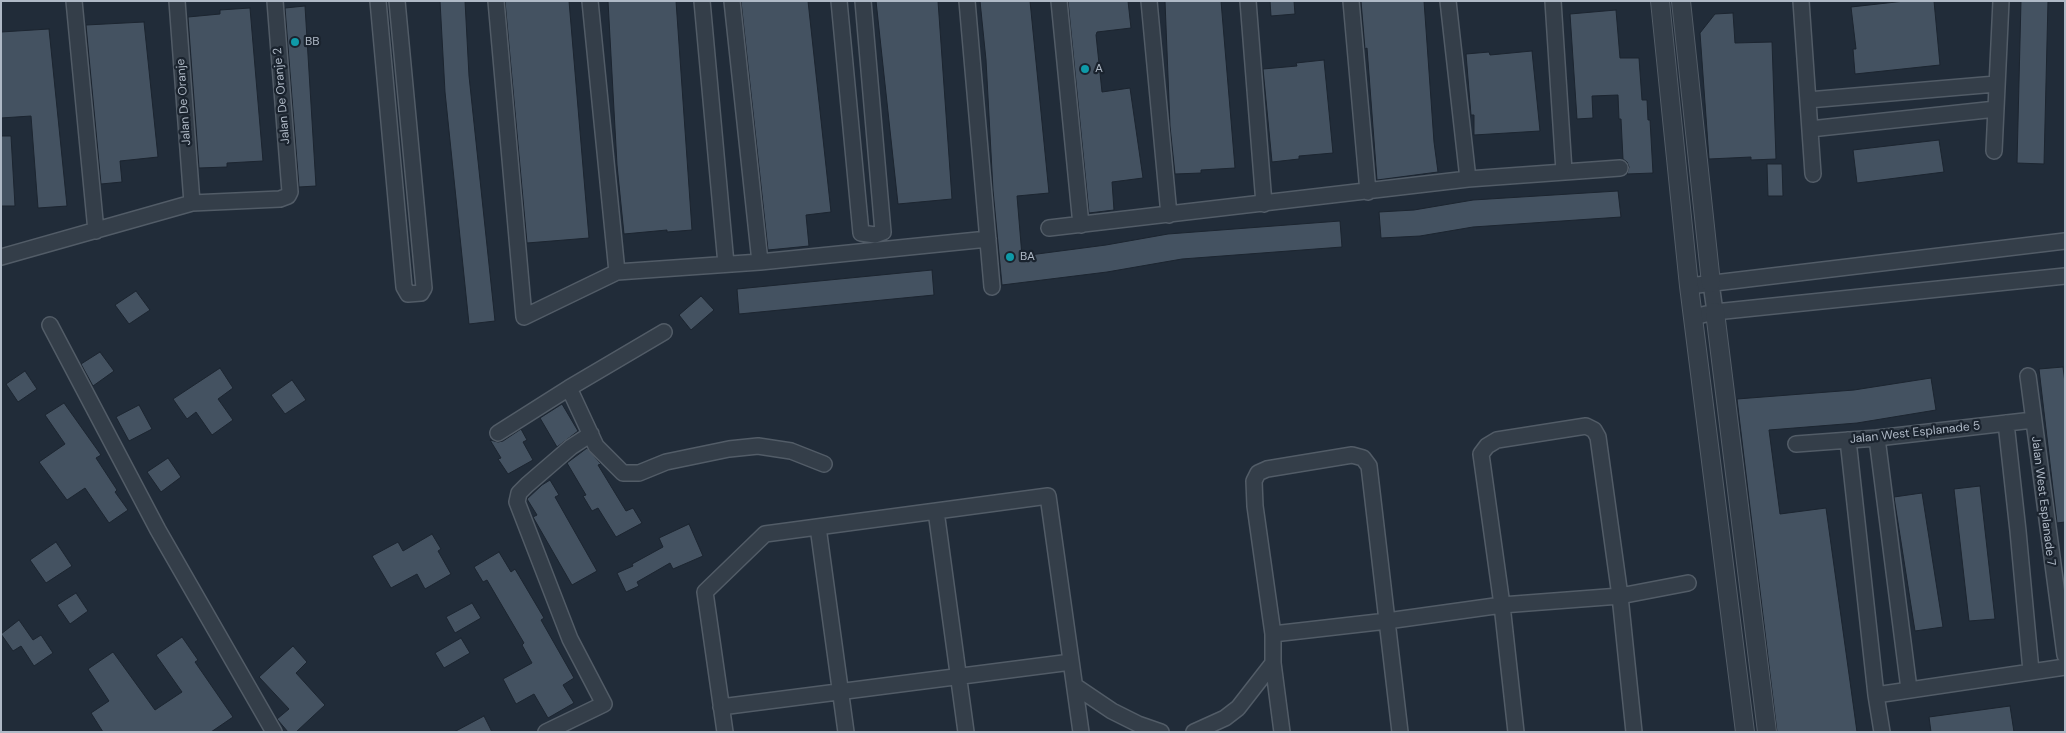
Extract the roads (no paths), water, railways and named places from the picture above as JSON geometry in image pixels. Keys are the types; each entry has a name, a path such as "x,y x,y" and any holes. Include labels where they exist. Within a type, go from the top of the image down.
{"street":[{"path":"74,1 96,231"},
{"name":"Jalan De Oranje","path":"177,1 192,204"},
{"name":"Jalan De Oranje 2","path":"192,204 280,199 288,196 290,192 274,1"},
{"path":"378,1 404,287 408,294 421,293 424,288 396,1"},
{"path":"496,1 524,317 617,272 760,262 988,239"},
{"path":"590,1 617,272"},
{"path":"702,1 726,264"},
{"path":"732,1 760,262"},
{"path":"839,1 861,233 875,236 883,232 863,1"},
{"path":"967,1 992,287"},
{"path":"1059,1 1081,225"},
{"path":"1149,1 1169,215"},
{"path":"1248,1 1264,204"},
{"path":"1351,1 1368,192"},
{"path":"1448,1 1468,180"},
{"path":"1553,1 1564,171"},
{"path":"1660,1 1689,286 1745,732"},
{"path":"1681,1 1711,283 1767,732"},
{"path":"1801,1 1813,174"},
{"path":"1994,151 2001,1"},
{"path":"1808,100 1996,84"},
{"path":"1810,129 1996,108"},
{"path":"389,117 407,115"},
{"path":"1049,228 1468,180 1620,168"},
{"path":"1,257 192,204"},
{"path":"1689,286 2065,241"},
{"path":"1693,317 1715,312 2065,276"},
{"path":"50,325 158,530 274,732"},
{"path":"498,433 569,388 664,332"},
{"name":"Jalan West Esplanade 7","path":"2028,376 2065,655"},
{"path":"569,388 596,446 623,473 639,473 666,462 729,449 758,446 791,451 824,464"},
{"name":"Jalan West Esplanade 5","path":"1796,444 1877,438 2033,420"},
{"path":"2006,423 2031,671"},
{"path":"1516,732 1502,604 1481,454 1487,446 1497,440 1586,426 1594,430 1598,437 1620,596 1634,732"},
{"path":"546,732 604,704 570,638 517,502 519,493 527,485 571,447 591,434"},
{"path":"1877,438 1909,689"},
{"path":"1848,440 1876,695 1882,732"},
{"path":"1282,732 1273,663 1273,634 1255,506 1254,481 1258,473 1267,469 1352,455 1363,458 1369,466 1400,732"},
{"path":"725,732 705,592 765,534 1048,496 1081,732"},
{"path":"936,511 966,732"},
{"path":"818,527 846,732"},
{"path":"1273,634 1387,621 1502,604 1620,596 1688,583"},
{"path":"721,707 1071,662"},
{"path":"1194,732 1225,718 1238,708 1273,663"},
{"path":"1876,695 2065,667"},
{"path":"1075,686 1112,711 1138,724 1161,732"}],"place":[{"name":"BB","path":"295,42"},
{"name":"A","path":"1085,69"},
{"name":"BA","path":"1010,257"}]}
